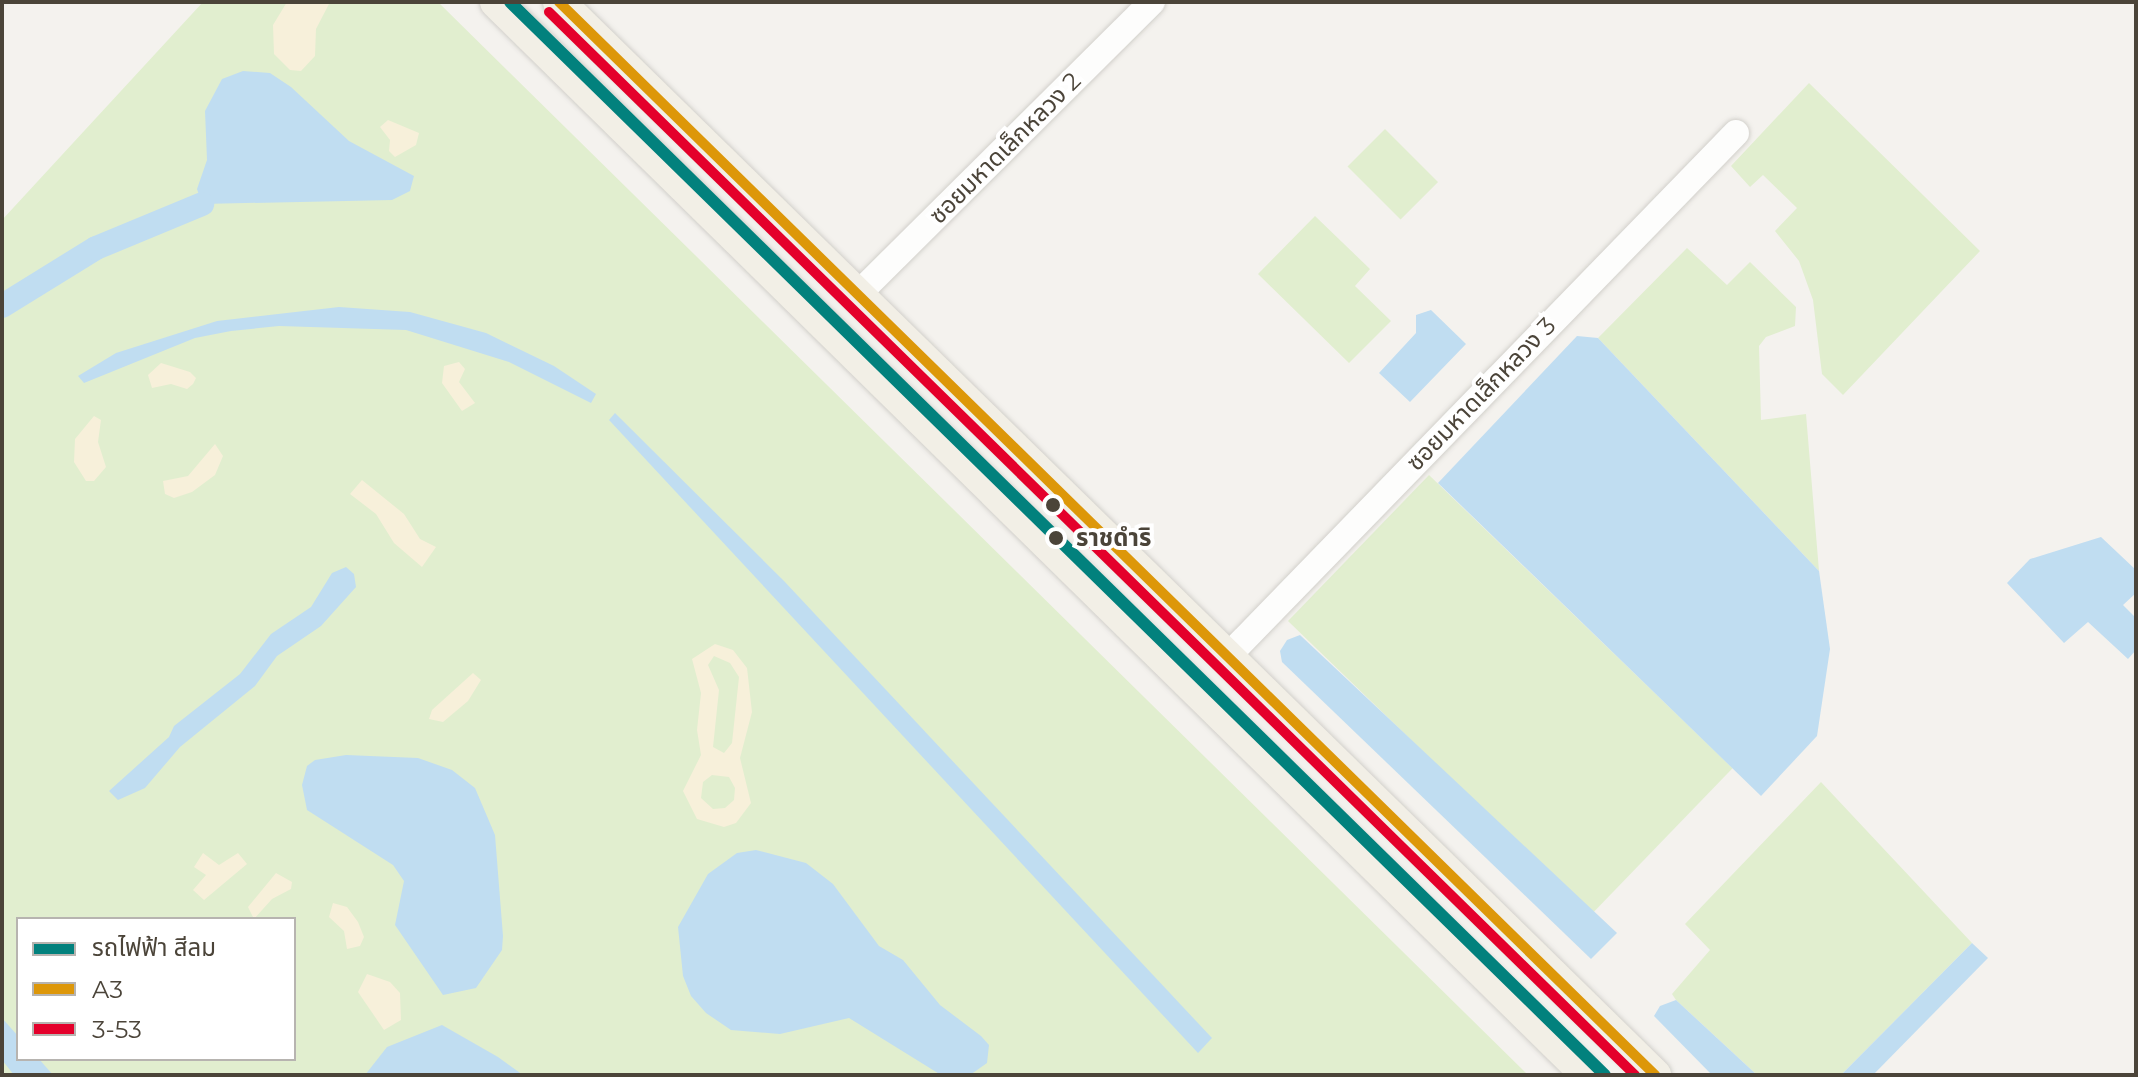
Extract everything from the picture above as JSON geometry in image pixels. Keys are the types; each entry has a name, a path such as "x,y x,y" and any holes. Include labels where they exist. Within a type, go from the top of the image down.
{"main road":[{"path":"496,2 1587,1075"},
{"path":"559,2 1655,1075"},
{"path":"826,327 858,294"},
{"path":"1545,1034 1579,1000"}],"street":[{"name":"ซอยมหาดเล็กหลวง 2","path":"858,294 1152,2"},
{"name":"ซอยมหาดเล็กหลวง 3","path":"1228,656 1736,133"}],"green space":[{"path":"203,2 438,2 1528,1075 2,1075 2,220"},
{"path":"1809,83 1980,251 1843,395 1822,374 1813,300 1799,261 1775,231 1797,208 1763,175 1750,187 1731,166"},
{"path":"1385,129 1438,182 1401,220 1348,166"},
{"path":"1315,216 1370,269 1355,286 1391,321 1349,363 1258,274"},
{"path":"1687,248 1727,285 1750,262 1796,307 1795,326 1766,337 1759,346 1761,420 1806,414 1819,571 1598,338"},
{"path":"1429,475 1733,768 1592,914 1288,621"},
{"path":"1821,782 1972,943 1841,1075 1757,1075 1672,994 1710,950 1685,924"}],"sand":[{"path":"287,2 330,2 316,29 315,56 301,71 290,70 274,54 273,25"},
{"path":"388,120 419,133 416,145 395,157 389,151 390,140 380,127"},
{"path":"459,362 465,369 459,382 475,403 462,411 442,383 444,366"},
{"path":"161,363 190,372 196,378 193,384 187,389 171,384 152,388 148,375"},
{"path":"94,416 101,420 98,442 106,467 94,481 86,481 74,462 75,439"},
{"path":"215,444 223,456 215,475 192,492 174,498 165,494 163,481 188,476"},
{"path":"362,480 404,514 420,539 436,547 422,567 394,543 376,514 350,494"},
{"path":"715,644 733,650 747,668 752,712 740,758 751,803 736,823 724,827 697,819 683,791 701,755 697,730 701,693 692,659","holes":["714,656 730,663 739,677 732,743 724,753 713,747 719,690 708,665","712,775 729,777 735,788 734,800 725,808 713,809 701,798 703,782"]},
{"path":"473,673 481,680 468,701 443,722 429,719 432,710"},
{"path":"203,853 219,865 238,853 247,864 204,900 193,890 206,875 194,867"},
{"path":"276,873 292,882 291,889 272,899 256,917 248,907"},
{"path":"333,903 347,907 358,922 364,937 360,946 347,949 344,931 329,917"},
{"path":"367,974 390,982 400,993 401,1020 384,1030 358,992"}],"water":[{"path":"243,71 270,73 291,87 349,141 414,176 410,191 392,200 202,204 197,189 207,160 205,111 222,79"},
{"path":"339,307 410,312 486,333 554,366 596,394 591,403 509,362 406,330 279,326 231,331 195,338 84,383 78,376 116,353 217,321"},
{"path":"1431,310 1466,344 1410,402 1379,373 1416,333 1416,315"},
{"path":"1577,336 1598,338 1819,571 1830,649 1817,736 1761,796 1438,483"},
{"path":"615,413 784,581 1212,1038 1198,1053 609,420"},
{"path":"2101,537 2136,570 2136,593 2123,605 2136,618 2136,650 2128,659 2088,622 2064,643 2007,583 2030,559"},
{"path":"346,567 354,574 356,587 321,626 277,656 255,686 180,747 145,788 118,800 109,791 169,737 174,726 240,674 271,634 311,607 332,573"},
{"path":"1300,635 1617,933 1591,959 1282,662 1280,651 1287,640"},
{"path":"346,755 418,758 452,770 475,788 495,835 503,936 502,950 476,988 443,995 395,925 404,881 393,865 307,810 302,785 307,766 315,760"},
{"path":"756,850 806,863 833,884 879,946 903,960 940,1005 989,1045 987,1063 970,1075 941,1075 849,1018 780,1034 731,1030 706,1013 691,996 683,976 678,927 708,874 737,853"},
{"path":"1972,943 1988,958 1873,1075 1841,1075"},
{"path":"1676,1000 1757,1075 1712,1075 1654,1016 1660,1006"},
{"path":"2,1018 16,1034 16,1061 41,1061 53,1075 14,1075 2,1060"},
{"path":"442,1025 523,1075 365,1075 387,1047"}],"waterway":[{"path":"2,306 96,248 202,204"}],"metro line":[{"name":"สีลม","path":"510,2 1605,1075"}],"transit line":[{"name":"A3","path":"559,2 1655,1075"},
{"name":"3-53","path":"549,12 1635,1075"}],"place":[{"name":"ราชดำริ","path":"1056,538"}]}
